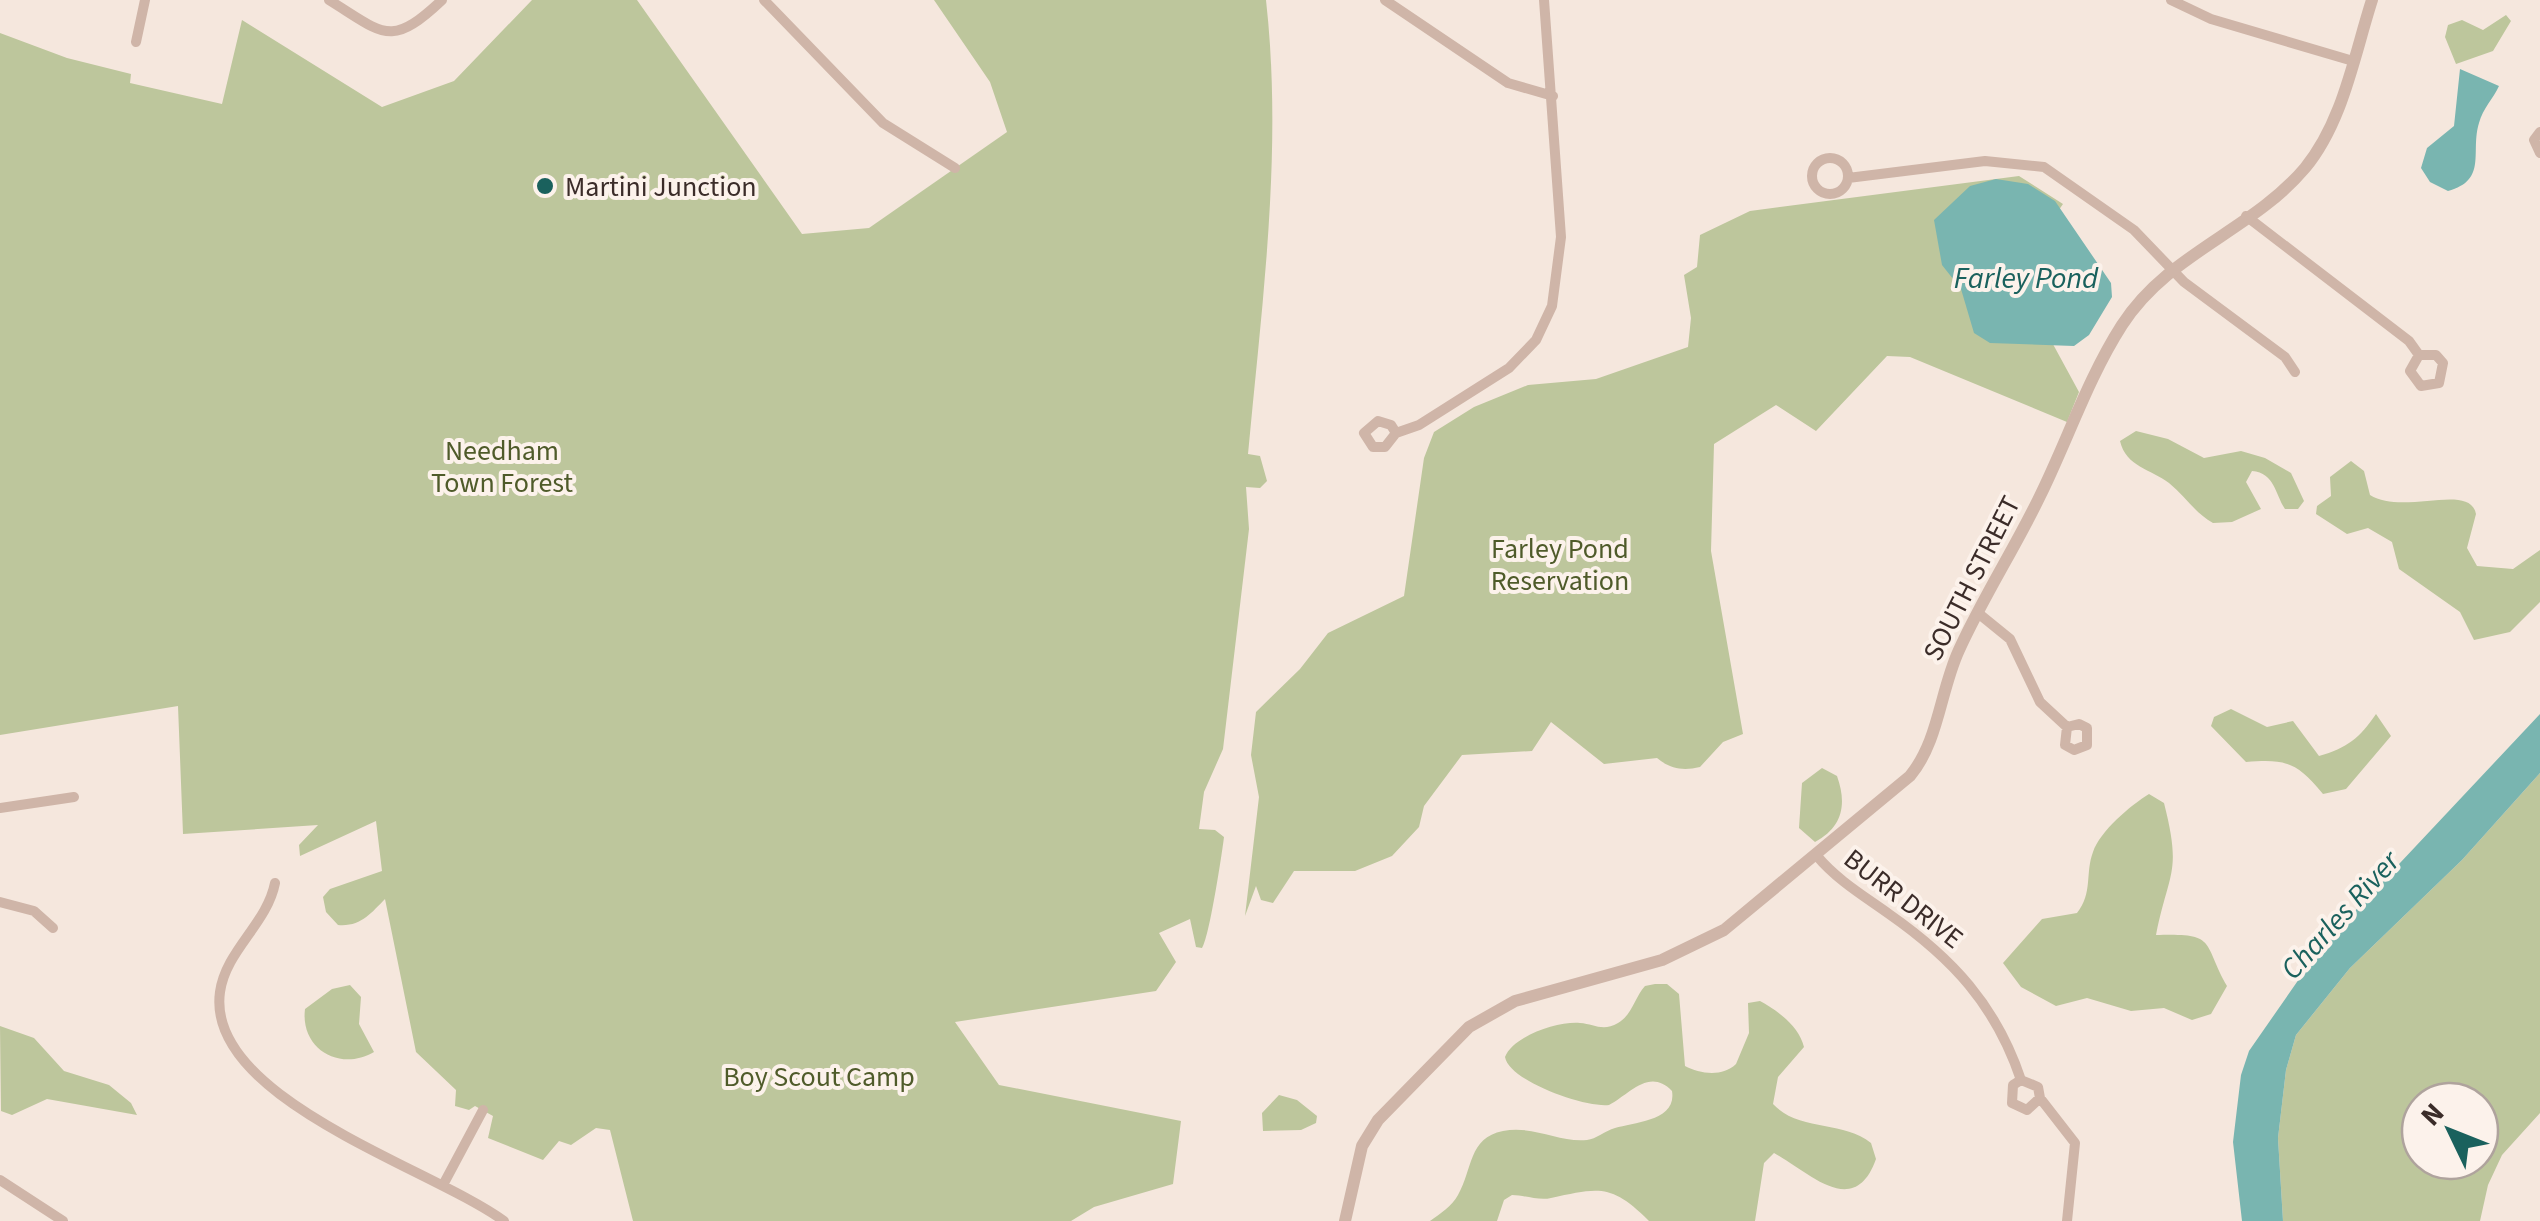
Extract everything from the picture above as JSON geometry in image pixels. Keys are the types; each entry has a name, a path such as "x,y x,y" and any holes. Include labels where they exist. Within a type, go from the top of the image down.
{"street":[{"path":"136,42 145,0"},
{"path":"329,0 388,34 419,22 442,0"},
{"path":"764,0 883,123 955,168"},
{"path":"1385,0 1508,83 1553,96"},
{"path":"1396,434 1420,425 1497,377 1528,350 1543,329 1552,306 1561,237 1544,0"},
{"path":"2171,0 2211,19 2353,61"},
{"name":"SOUTH STREET","path":"1345,1221 1362,1146 1378,1120 1469,1027 1515,1001 1690,948 1724,930 1905,782 1920,763 1959,650 2025,528 2112,342 2137,304 2171,268 2291,182 2316,154 2336,115 2372,0"},
{"path":"2540,132 2534,140 2540,153"},
{"path":"1848,178 1985,161 2044,167 2134,230 2171,268 2285,357 2295,372"},
{"path":"2246,216 2400,333 2419,356"},
{"path":"1978,613 2010,639 2044,708 2067,727"},
{"path":"0,808 74,797"},
{"name":"BURR DRIVE","path":"1817,856 1834,875 1948,958 1970,982 2002,1031 2021,1080"},
{"path":"275,883 268,905 229,966 220,1005 225,1035 239,1060 286,1099 504,1221"},
{"path":"0,902 36,912 54,928"},
{"name":"BURR DRIVE","path":"2021,1080 2033,1081 2040,1098 2027,1110 2012,1103 2013,1084 2021,1080"},
{"path":"2040,1098 2069,1130 2075,1143 2067,1221"},
{"path":"443,1185 483,1110"},
{"path":"0,1180 64,1221"}],"green space":[{"name":"Needham Town Forest","path":"532,0 637,0 802,234 869,228 1007,132 990,82 934,0 1266,0 1271,57 1271,170 1248,454 1260,456 1267,481 1260,488 1246,487 1249,529 1223,749 1204,792 1199,829 1215,830 1224,837 1205,941 1202,948 1196,947 1190,919 1159,933 1176,962 1156,991 955,1022 999,1085 1181,1121 1173,1184 1094,1207 1071,1221 633,1221 610,1130 596,1128 571,1145 559,1141 543,1160 488,1138 493,1116 475,1106 469,1110 455,1106 456,1090 416,1052 385,899 353,924 338,925 326,912 323,897 330,889 382,871 376,821 300,856 299,845 318,825 183,834 178,706 0,735 0,33 67,58 131,74 130,83 222,104 242,20 382,107 454,81"},
{"path":"2506,15 2511,21 2493,51 2456,64 2445,37 2448,25 2462,20 2483,30"},
{"name":"Farley Pond Reservation","path":"2019,176 2063,204 2054,217 2048,335 2079,392 2067,422 1910,357 1887,356 1816,431 1776,405 1714,444 1711,551 1743,734 1723,742 1700,767 1677,768 1657,758 1604,764 1551,722 1532,751 1462,755 1424,806 1419,827 1392,856 1355,871 1294,871 1273,903 1261,900 1256,886 1245,916 1259,797 1251,755 1256,712 1300,669 1328,633 1404,596 1424,458 1434,432 1474,407 1528,385 1596,379 1688,347 1691,318 1684,275 1697,267 1700,235 1750,211"},
{"path":"2136,431 2168,439 2204,458 2241,451 2265,458 2291,473 2304,501 2298,509 2285,509 2270,480 2252,471 2246,482 2261,509 2232,522 2213,523 2169,483 2128,457 2120,441"},
{"path":"2351,461 2364,471 2370,495 2384,501 2449,499 2471,505 2476,514 2467,548 2477,566 2513,569 2540,550 2540,602 2510,632 2474,640 2460,612 2399,569 2392,542 2368,528 2347,534 2316,514 2317,506 2331,496 2330,477"},
{"path":"2231,709 2267,727 2293,721 2319,756 2352,741 2376,714 2391,736 2346,789 2323,794 2289,764 2246,762 2211,726 2214,717"},
{"path":"1822,768 1837,776 1842,805 1832,829 1815,842 1799,828 1802,783"},
{"path":"2540,773 2540,1113 2500,1159 2500,1081 2400,1081 2400,1181 2490,1181 2480,1221 2283,1221 2278,1138 2286,1070 2296,1035 2350,968 2462,860"},
{"path":"2149,794 2164,803 2173,859 2156,935 2190,936 2210,950 2227,986 2211,1014 2192,1020 2164,1008 2131,1011 2087,998 2056,1006 2021,987 2003,963 2042,919 2077,913 2085,898 2097,844 2117,819"},
{"path":"1667,984 1679,994 1685,1066 1697,1071 1718,1072 1736,1064 1749,1033 1748,1003 1760,1001 1787,1020 1804,1047 1778,1077 1773,1104 1795,1119 1848,1131 1871,1143 1876,1159 1867,1177 1856,1187 1830,1186 1774,1153 1764,1163 1755,1221 1649,1221 1614,1194 1593,1191 1546,1199 1512,1195 1504,1200 1497,1221 1430,1221 1455,1199 1477,1147 1492,1135 1525,1130 1587,1140 1668,1109 1672,1091 1664,1084 1647,1082 1609,1105 1598,1105 1533,1084 1510,1066 1505,1057 1526,1036 1549,1027 1571,1023 1613,1026 1627,1015 1645,986"},
{"path":"350,985 361,997 359,1024 374,1052 361,1058 336,1058 325,1053 309,1035 305,1009 332,989"},
{"path":"0,1026 34,1038 64,1071 109,1085 131,1103 137,1115 47,1099 12,1115 1,1111"},
{"path":"1279,1095 1297,1100 1317,1116 1316,1123 1301,1130 1263,1131 1262,1113"}],"water":[{"path":"2460,69 2499,86 2479,123 2473,172 2468,180 2448,191 2430,182 2421,168 2427,148 2454,126"},
{"name":"Farley Pond","path":"1996,179 2028,184 2055,201 2111,283 2112,297 2089,335 2074,346 1990,343 1974,333 1961,289 1942,265 1934,220 1970,186"},
{"path":"2540,714 2540,773 2462,860 2350,968 2296,1035 2286,1070 2278,1138 2283,1221 2242,1221 2233,1142 2241,1075 2249,1051 2322,946"}],"place":[{"name":"Martini Junction","path":"545,186"}],"water label":[{"name":"Charles River","path":"2340,915"}],"park label":[{"name":"Boy Scout Camp","path":"819,1076"}]}
